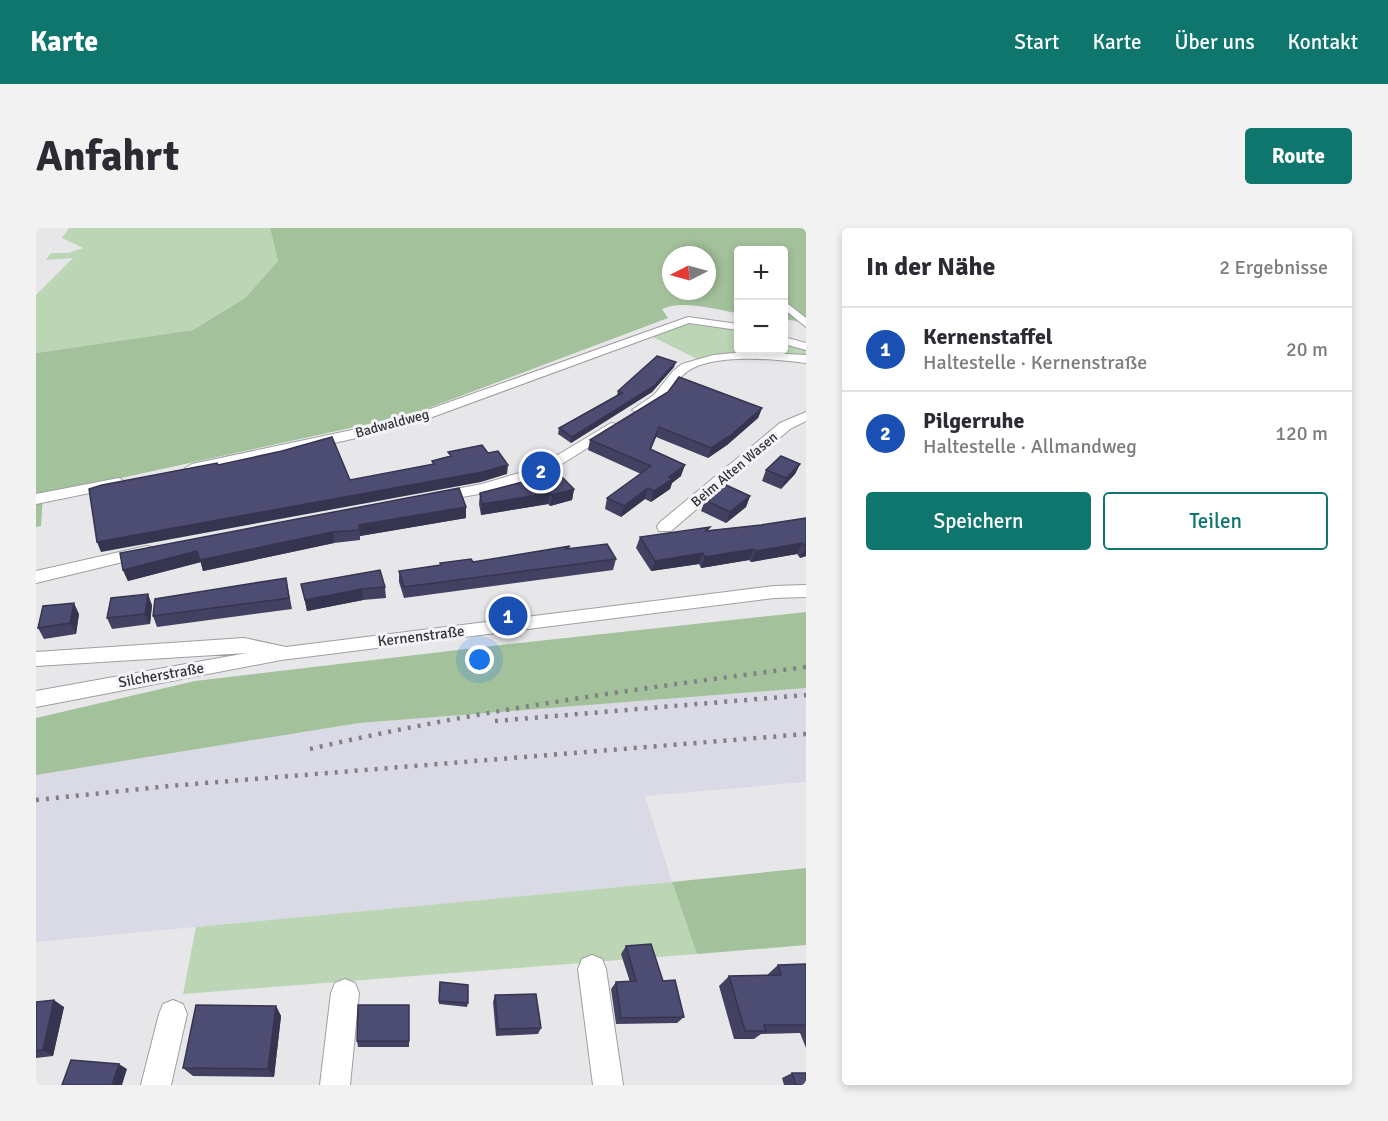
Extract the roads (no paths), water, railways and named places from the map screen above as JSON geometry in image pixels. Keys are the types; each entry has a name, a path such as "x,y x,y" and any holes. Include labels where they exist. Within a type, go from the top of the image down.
{"street":[{"path":"788,307 804,318"},
{"name":"Badwaldweg","path":"175,472 291,449 403,423 688,320 734,326"},
{"path":"788,341 806,346"},
{"path":"414,501 484,488 542,471 659,397 674,376 686,367 715,359 741,357 772,356 806,359"},
{"name":"Beim Alten Wasen","path":"665,527 785,426 806,416"},
{"path":"36,499 129,481"},
{"path":"36,577 158,548"},
{"name":"Kernenstraße","path":"36,659 244,645 286,654 750,595 806,591"},
{"name":"Silcherstraße","path":"36,699 286,654"},
{"path":"592,969 608,1085"},
{"path":"335,1085 345,993"},
{"path":"156,1085 173,1014"}],"railway":[{"path":"310,749 495,712 681,683 806,667"},
{"path":"495,721 806,695"},
{"path":"36,800 169,786 806,734"}],"place":[{"name":"Pilgerruhe","path":"541,471"},
{"name":"Kernenstaffel","path":"508,616"}]}
